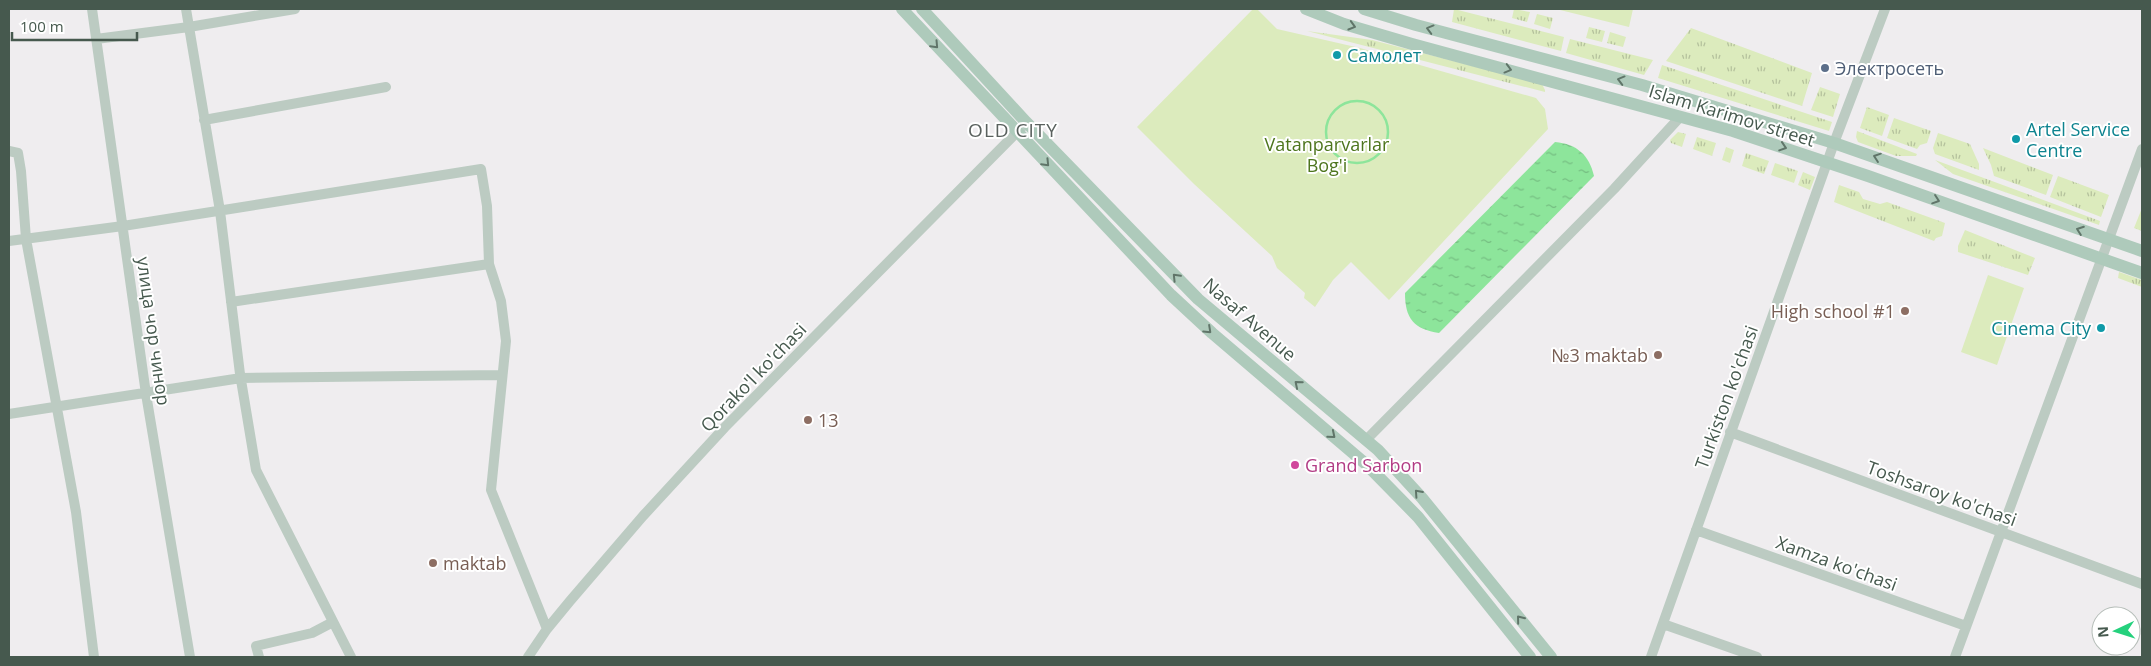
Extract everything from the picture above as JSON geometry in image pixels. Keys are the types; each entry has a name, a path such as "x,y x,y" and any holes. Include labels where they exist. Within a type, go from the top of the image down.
{"main road":[{"name":"Nasaf Avenue","path":"902,9 1171,295 1212,333 1367,465 1418,517 1530,657"},
{"name":"Nasaf Avenue","path":"922,9 1026,122 1198,299 1378,450 1422,498 1551,657"},
{"name":"Islam Karimov street","path":"1306,9 1344,24 1733,131 1827,162 2142,273"},
{"name":"Islam Karimov street","path":"1364,9 1457,36 1642,85 1834,143 2142,251"},
{"path":"1452,54 1457,36"}],"street":[{"name":"улица чор чинор","path":"92,9 146,394 190,657"},
{"path":"186,9 220,211 240,378 256,470 351,657"},
{"path":"96,39 189,28 295,9"},
{"name":"Turkiston ko'chasi","path":"1651,657 1827,162 1885,9"},
{"path":"204,120 386,87"},
{"path":"1366,440 1614,189 1680,117"},
{"name":"Qorako'l ko'chasi","path":"528,657 547,629 643,516 725,427 1026,122"},
{"path":"9,150 18,154 21,171 26,239 76,512 94,657"},
{"path":"1955,657 2142,150"},
{"path":"9,241 123,226 481,169 487,206 489,264 501,301 506,342 491,490 547,629"},
{"path":"231,302 489,264"},
{"path":"9,414 240,378 502,375"},
{"name":"Toshsaroy ko'chasi","path":"1730,432 2142,584"},
{"name":"Xamza ko'chasi","path":"1696,530 1966,626"},
{"path":"259,657 256,646 312,633 332,622"},
{"path":"1663,624 1757,657"}],"green space":[{"name":"Vatanparvarlar Bog'i","path":"1253,9 1257,9 1277,29 1360,48 1536,98 1545,109 1548,129 1389,300 1351,262 1333,280 1315,307 1304,298 1305,293 1277,268 1272,256 1194,184 1137,127"},
{"path":"1454,9 1564,37 1561,51 1452,22"},
{"path":"1514,9 1530,12 1527,22 1512,18"},
{"path":"1556,9 1633,9 1629,27"},
{"path":"1537,14 1553,18 1550,29 1534,24"},
{"path":"1589,27 1605,31 1602,42 1586,38"},
{"path":"1691,28 1812,73 1802,106 1666,61"},
{"path":"1307,31 1372,40 1542,84 1545,92"},
{"path":"1610,32 1626,37 1623,47 1607,43"},
{"path":"1570,39 1653,60 1644,75 1566,53"},
{"path":"1662,65 1832,122 1829,131 1658,78"},
{"path":"1820,87 1840,94 1833,117 1811,110"},
{"path":"1867,107 1889,115 1882,136 1860,128"},
{"path":"1894,118 1931,131 1927,143 1920,145 1917,149 1887,138"},
{"path":"1857,131 1917,154 1916,156 1896,156 1858,142 1856,137"},
{"path":"1678,132 1686,134 1682,147 1671,143 1670,140"},
{"path":"1938,133 1970,144 1979,164 1979,170 1935,154 1933,148"},
{"path":"1697,137 1716,143 1712,156 1693,149"},
{"path":"1726,147 1734,150 1730,163 1722,160"},
{"path":"1983,148 2053,175 2046,195 1994,176"},
{"path":"1746,153 1769,161 1764,174 1742,166"},
{"path":"1935,160 2100,221 2099,225 1953,174"},
{"path":"1775,163 1798,171 1794,183 1771,175"},
{"path":"1803,172 1815,177 1810,190 1798,185"},
{"path":"2058,176 2109,195 2101,217 2050,197"},
{"path":"1839,185 1859,192 1863,199 1880,204 1887,202 1945,223 1942,236 1934,241 1834,202"},
{"path":"2142,208 2142,231 2134,228"},
{"path":"1965,230 2035,258 2028,275 1958,252 1958,246"},
{"path":"2119,272 2142,280 2142,287 2118,278"},
{"path":"1988,275 2024,288 1997,365 1961,352"}],"water":[{"path":"1555,142 1570,145 1581,152 1589,162 1594,176 1439,333 1423,329 1417,325 1409,316 1405,302 1405,293"}],"waterway":[{"path":"1357,101 1374,106 1379,110 1383,115 1388,132 1383,149 1379,154 1374,158 1357,163 1340,158 1335,154 1331,149 1326,132 1331,115 1335,110 1340,106 1357,101"}],"place":[{"name":"Самолет","path":"1337,55"},
{"name":"Электросеть","path":"1825,68"},
{"name":"Artel Service Centre","path":"2016,139"},
{"name":"High school #1","path":"1905,311"},
{"name":"Cinema City","path":"2101,328"},
{"name":"№3 maktab","path":"1658,355"},
{"name":"13","path":"808,420"},
{"name":"Grand Sarbon","path":"1295,465"},
{"name":"maktab","path":"433,563"}],"district":[{"name":"OLD CITY","path":"1013,130"}]}
